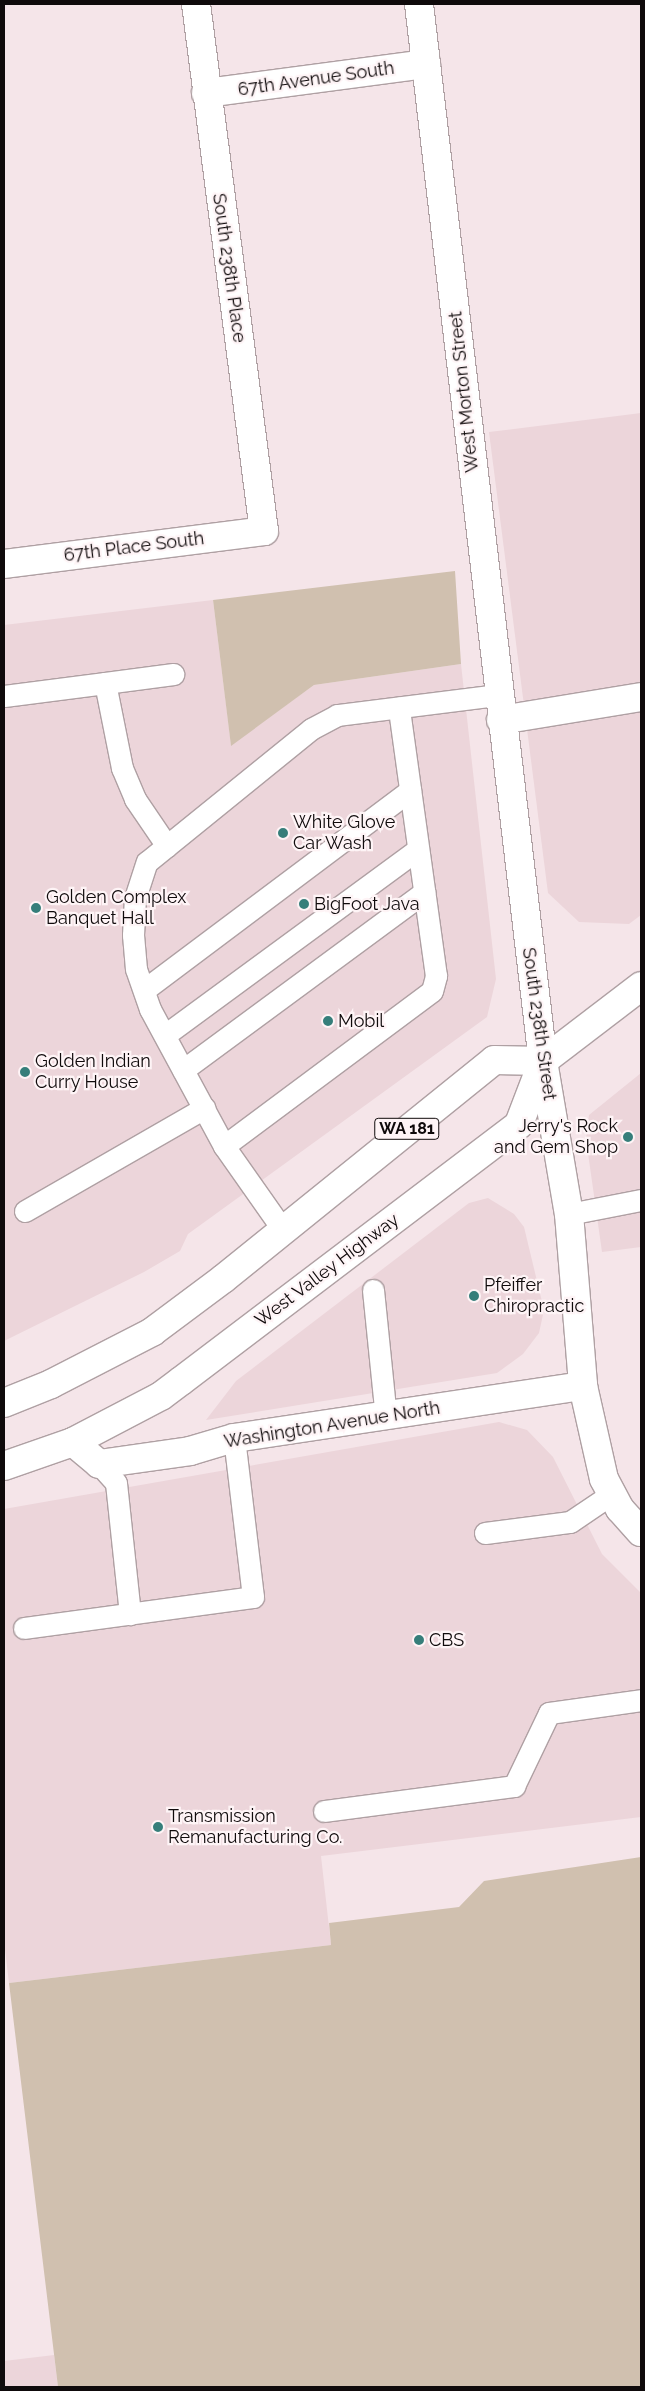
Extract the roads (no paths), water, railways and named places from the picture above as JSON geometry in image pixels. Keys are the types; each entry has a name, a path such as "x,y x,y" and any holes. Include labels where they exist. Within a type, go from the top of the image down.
{"street":[{"name":"South 238th Place","path":"196,4 264,531"},
{"path":"419,4 426,64"},
{"name":"67th Avenue South","path":"206,93 426,64"},
{"name":"West Morton Street","path":"426,64 499,708"},
{"name":"67th Place South","path":"4,564 264,531"},
{"path":"499,708 641,697"},
{"name":"South 238th Street","path":"499,708 543,1061 569,1214 583,1386 594,1443 610,1495"},
{"path":"543,1061 641,986"},
{"name":"WA 181","path":"283,1230 494,1060 543,1061"},
{"name":"West Valley Highway","path":"72,1442 161,1396 519,1124 543,1061"},
{"path":"4,1404 51,1384 152,1332 283,1230"},
{"name":"Washington Avenue North","path":"99,1464 190,1451 234,1438 386,1417 583,1386"},
{"path":"4,1466 72,1442 99,1464"},
{"path":"610,1495 641,1532"}],"lane":[{"path":"4,696 173,674"},
{"path":"105,683 122,768 135,799 167,846"},
{"path":"283,1230 224,1146 165,1036 136,969 135,898 147,862 311,729 338,715 399,708 499,708"},
{"path":"224,1146 432,991 436,976 399,708"},
{"path":"144,990 410,790"},
{"path":"165,1036 418,849"},
{"path":"183,1070 424,892"},
{"path":"25,1211 204,1108"},
{"path":"569,1214 641,1200"},
{"path":"374,1290 386,1417"},
{"path":"24,1628 253,1597 234,1438"},
{"path":"99,1464 116,1483 130,1614"},
{"path":"485,1533 570,1522 610,1495"},
{"path":"324,1811 514,1786 549,1713 641,1700"}],"place":[{"name":"White Glove Car Wash","path":"283,833"},
{"name":"BigFoot Java","path":"304,904"},
{"name":"Golden Complex Banquet Hall","path":"36,908"},
{"name":"Mobil","path":"328,1021"},
{"name":"Golden Indian Curry House","path":"25,1072"},
{"name":"Jerry's Rock and Gem Shop","path":"628,1137"},
{"name":"Pfeiffer Chiropractic","path":"474,1296"},
{"name":"CBS","path":"419,1640"},
{"name":"Transmission Remanufacturing Co.","path":"158,1827"}]}
